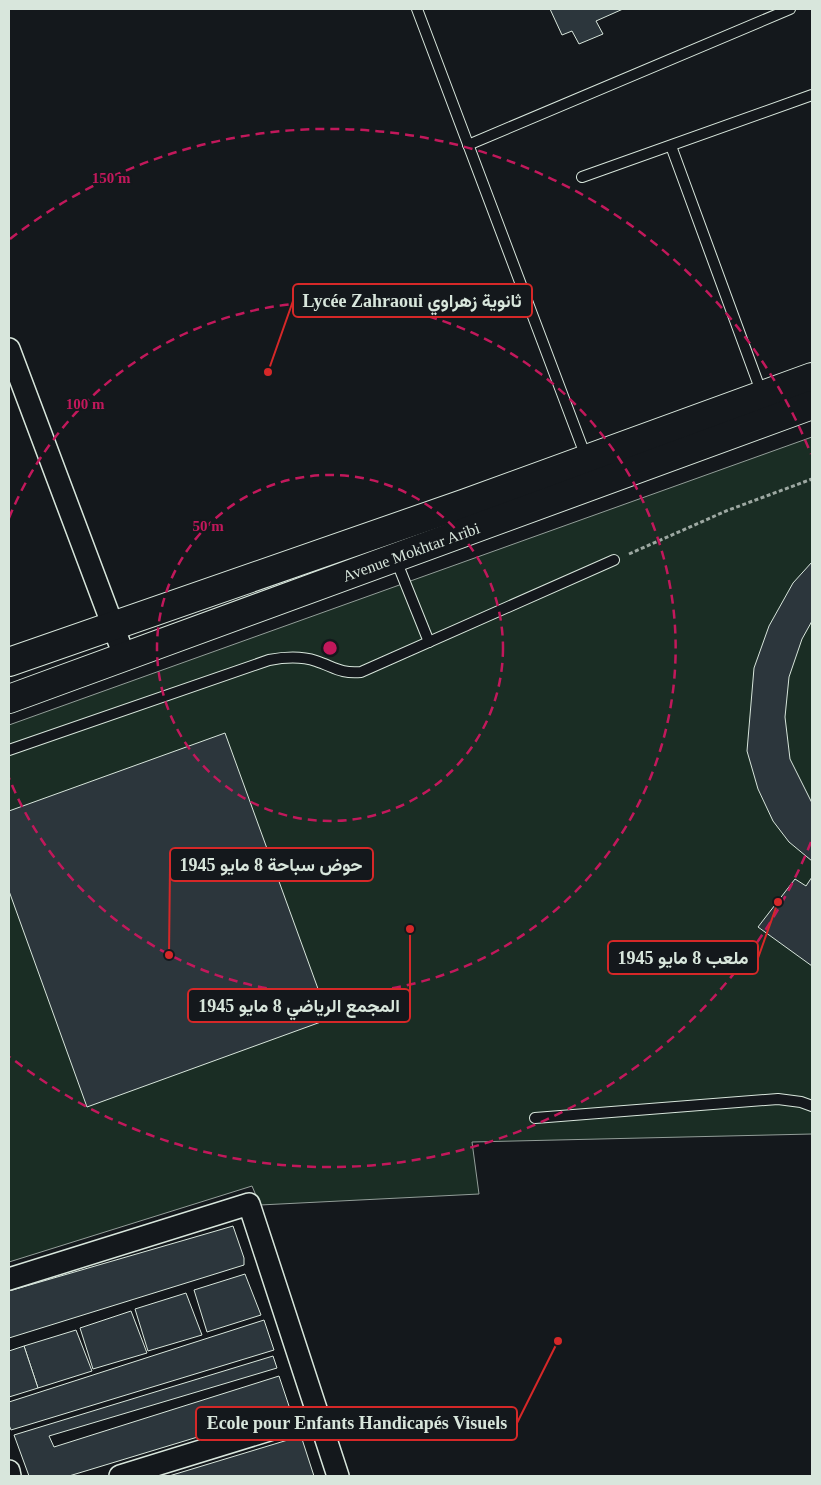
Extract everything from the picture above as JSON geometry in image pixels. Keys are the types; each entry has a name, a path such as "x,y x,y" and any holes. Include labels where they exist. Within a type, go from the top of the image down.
{"main road":[{"name":"Avenue Mokhtar Aribi","path":"9,699 404,555 592,471 767,407 812,377"},
{"name":"Avenue Mokhtar Aribi","path":"767,407 812,405"},
{"name":"Avenue Mokhtar Aribi","path":"9,662 403,525 592,471"},
{"path":"403,525 404,555"}],"street":[{"path":"9,349 124,658"},
{"path":"9,1279 249,1204 338,1476"},
{"path":"120,1476 318,1415"},
{"path":"9,1471 10,1476"}],"lane":[{"path":"417,9 592,471"},
{"path":"468,145 776,12 790,9"},
{"path":"582,177 812,95"},
{"path":"671,146 767,407"},
{"path":"404,555 429,642"},
{"path":"9,750 269,660 285,657 301,658 316,661 340,672 361,672 614,560"},
{"path":"534,1118 778,1099 790,1099 812,1106"}],"path":[{"path":"614,560 726,511 812,479"}],"green space":[{"path":"812,437 812,1134 472,1142 479,1194 260,1205 252,1186 9,1262 9,725"}],"building":[{"path":"550,9 623,9 596,21 603,34 579,44 572,31 562,35"},
{"path":"812,562 812,621 802,639 789,677 785,717 790,759 812,803 812,861 789,842 773,821 758,789 747,751 754,668 769,626 793,583"},
{"path":"225,733 329,1019 87,1107 9,891 9,811"},
{"path":"812,877 812,966 758,927 795,879 806,886"},
{"path":"233,1226 244,1258 244,1265 9,1338 9,1291"},
{"path":"245,1274 261,1315 207,1332 194,1290"},
{"path":"186,1293 202,1335 148,1351 135,1309"},
{"path":"131,1311 147,1353 93,1369 80,1328"},
{"path":"264,1320 274,1350 11,1430 9,1425 9,1402"},
{"path":"76,1330 92,1371 38,1388 24,1346"},
{"path":"24,1346 38,1388 9,1397 9,1351"},
{"path":"273,1356 277,1368 49,1436 54,1447 279,1376 290,1409 69,1476 29,1476 14,1435"},
{"path":"301,1436 314,1476 169,1476"}],"place":[{"name":"Lycée Zahraoui ثانوية زهراوي","path":"268,372"},
{"name":"ملعب 8 مايو 1945","path":"778,902"},
{"name":"المجمع الرياضي 8 مايو 1945","path":"410,929"},
{"name":"حوض سباحة 8 مايو 1945","path":"169,955"},
{"name":"Ecole pour Enfants Handicapés Visuels","path":"558,1341"}]}
